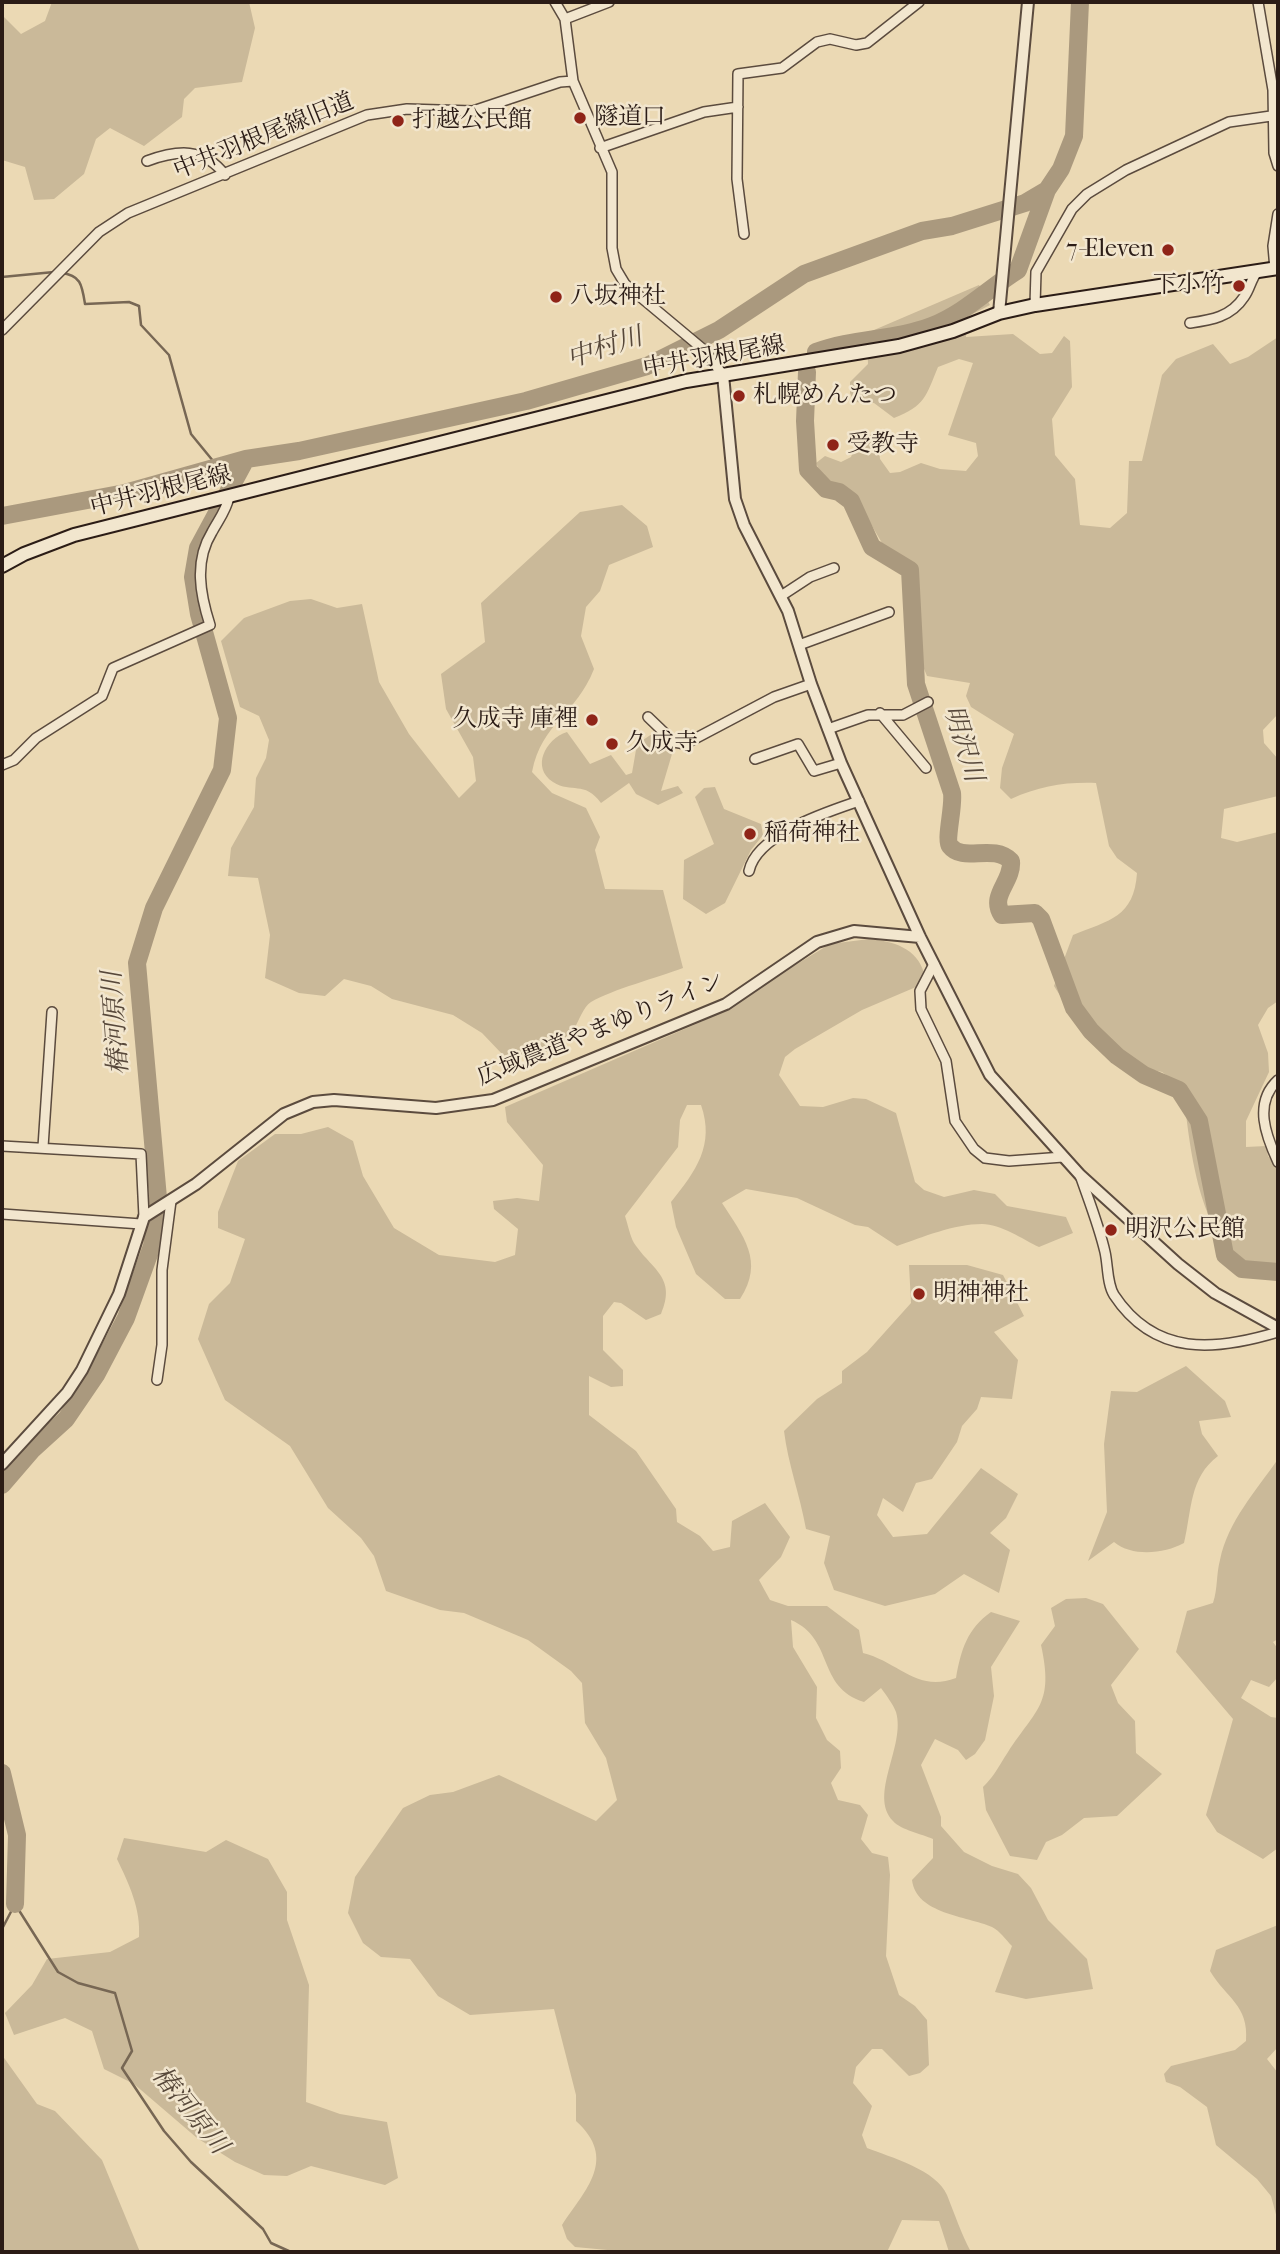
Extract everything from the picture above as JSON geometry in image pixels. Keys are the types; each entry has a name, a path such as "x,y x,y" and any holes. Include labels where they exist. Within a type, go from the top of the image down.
{"main road":[{"name":"中井羽根尾線","path":"2,566 24,554 74,535 686,381 815,362 899,346 953,331 999,313 1035,306 1276,268"}],"street":[{"path":"555,2 565,19 573,81 612,172 612,248 616,269 625,284 704,349 723,375 735,499 756,552 781,596 841,763 920,937 990,1075 1080,1175 1214,1293 1278,1330"},
{"path":"565,19 609,2"},
{"path":"744,234 738,189 738,74 782,68 817,42 830,39 856,45 867,43 919,2"},
{"path":"999,313 1028,2"},
{"path":"1258,2 1268,49 1276,116 1274,153 1278,166"},
{"name":"中井羽根尾線旧道","path":"2,330 99,232 115,221 367,115 407,109 473,111 560,82 573,81"},
{"path":"600,148 704,111 738,107"},
{"path":"1035,306 1035,272 1072,209 1087,194 1126,170 1229,122 1276,116"},
{"path":"147,161 171,152 200,154 208,157 225,175"},
{"path":"1276,268 1273,246 1278,214"},
{"path":"1190,323 1213,320 1231,312 1245,296 1256,271"},
{"path":"2,765 14,760 36,738 102,696 113,668 210,625 201,591 201,563 211,534 226,510 229,496"},
{"path":"781,596 810,577 834,568"},
{"path":"799,645 889,612"},
{"path":"648,717 674,742 685,744 774,697 811,684"},
{"path":"828,729 880,713 903,715 928,702"},
{"path":"880,713 926,768"},
{"path":"755,759 798,744 814,771 841,763"},
{"path":"749,871 751,862 771,840 820,815 859,801"},
{"name":"広域農道やまゆりライン","path":"142,1220 272,1123 304,1105 347,1100 452,1108 493,1100 726,1004 817,942 854,931 920,937"},
{"path":"934,964 920,991 921,1009 946,1061 955,1121 974,1149 985,1158 1009,1161 1063,1157"},
{"path":"43,1147 52,1012"},
{"path":"1278,1080 1267,1092 1264,1106 1266,1135 1278,1162"},
{"path":"2,1146 141,1154 142,1220 119,1294 82,1370 67,1393 2,1464"},
{"path":"1080,1175 1102,1241 1112,1293 1148,1329 1176,1344 1190,1346 1245,1342 1278,1330"},
{"path":"157,1380 162,1345 162,1270 167,1203"},
{"path":"2,1214 142,1220"}],"shaded area":[{"path":"52,2 249,2 255,28 242,82 195,88 184,99 182,117 144,146 110,128 96,139 84,174 54,199 34,200 25,167 2,160 2,15 21,34 45,21"},
{"path":"979,285 990,305 965,318 966,337 1013,334 1040,354 1052,353 1064,336 1070,341 1072,387 1052,419 1055,455 1075,479 1080,525 1110,528 1127,513 1129,461 1142,461 1162,375 1176,359 1213,344 1230,364 1248,357 1278,337 1278,714 1263,730 1264,743 1278,759 1278,796 1224,809 1221,838 1237,842 1278,832 1278,1001 1268,1008 1258,1025 1268,1053 1269,1072 1246,1121 1246,1147 1266,1146 1268,1156 1278,1167 1278,1270 1241,1260 1223,1242 1212,1223 1203,1202 1192,1155 1183,1088 1162,1072 1117,1062 1083,1032 1054,986 1073,935 1118,915 1131,899 1135,888 1137,873 1117,858 1109,846 1096,783 1052,786 1011,799 1000,788 1002,768 1014,734 971,707 966,696 970,683 927,676 922,664 916,566 882,543 855,497 823,478 816,463 825,456 841,462 851,457 860,434 877,435 880,459 890,473 900,472 921,463 940,469 966,471 978,456 976,443 948,435 973,363 959,359 938,367 923,399 912,409 894,418 874,403 854,402 850,393 850,382 868,364 867,333"},
{"path":"622,505 647,526 653,547 609,565 600,591 586,607 581,636 594,669 587,685 543,741 532,772 552,793 586,808 600,837 595,850 605,889 663,890 683,968 600,997 588,1004 568,1038 561,1044 543,1053 523,1056 503,1055 482,1033 453,1015 392,999 371,986 344,979 325,996 299,993 265,978 270,935 258,878 228,876 231,848 254,807 256,778 266,758 269,740 259,716 240,707 221,641 244,618 290,601 311,599 337,608 362,604 379,682 409,734 459,798 476,781 473,757 446,709 441,674 485,642 481,603 580,512"},
{"path":"567,732 590,764 611,755 626,775 632,773 637,744 652,734 672,754 661,791 678,786 683,793 658,805 636,794 629,783 601,803 583,789 553,782 543,769 544,754 552,741"},
{"path":"715,787 724,809 761,824 763,835 751,850 725,903 706,914 683,899 684,860 714,844 695,797 704,788"},
{"path":"869,939 903,947 916,957 924,973 916,987 862,1010 785,1057 779,1075 800,1106 823,1107 853,1098 866,1099 896,1113 915,1182 924,1190 944,1197 974,1190 995,1194 1007,1206 1066,1217 1073,1233 1039,1247 997,1226 982,1224 961,1226 897,1246 868,1227 855,1225 797,1198 746,1189 722,1203 744,1238 751,1261 751,1273 740,1299 725,1299 696,1274 676,1227 671,1202 701,1157 706,1133 701,1105 687,1105 680,1120 678,1147 625,1216 634,1243 664,1282 666,1291 661,1314 646,1320 621,1303 614,1302 603,1316 603,1350 623,1370 623,1386 611,1387 589,1376 589,1415 636,1451 676,1509 677,1522 700,1536 713,1551 730,1547 732,1521 765,1503 790,1537 781,1557 759,1580 770,1600 788,1606 827,1606 859,1630 863,1653 919,1679 942,1682 956,1678 966,1641 976,1626 991,1612 1020,1621 991,1667 994,1696 985,1740 975,1754 966,1760 958,1750 935,1739 921,1765 941,1817 941,1826 964,1852 992,1866 1018,1874 1031,1888 1048,1920 1087,1959 1093,1989 1026,1999 995,1992 1012,1946 992,1927 944,1912 923,1900 912,1880 933,1858 933,1839 897,1824 886,1810 884,1798 898,1725 893,1706 881,1688 864,1702 849,1695 831,1674 814,1639 805,1628 791,1620 793,1647 817,1687 816,1718 827,1740 840,1751 841,1768 831,1783 838,1800 860,1805 868,1815 861,1839 872,1853 888,1857 890,1875 886,1956 899,1995 915,2006 927,2020 929,2065 920,2073 909,2076 882,2049 872,2049 856,2067 853,2083 872,2106 862,2135 867,2148 912,2166 934,2178 942,2186 971,2252 949,2252 939,2221 902,2220 887,2252 629,2252 575,2247 567,2239 562,2225 594,2174 595,2148 576,2121 576,2095 554,2009 470,2015 438,1996 410,1959 381,1957 363,1943 348,1913 355,1877 403,1808 430,1795 453,1792 499,1775 596,1821 617,1800 606,1758 585,1723 582,1683 571,1671 528,1640 464,1613 440,1610 386,1591 374,1556 361,1538 328,1508 290,1446 225,1400 198,1339 209,1304 230,1283 245,1239 218,1228 218,1212 238,1161 275,1134 301,1134 328,1127 353,1141 363,1176 394,1228 439,1255 495,1262 515,1255 518,1229 494,1209 493,1201 517,1198 539,1201 543,1165 507,1122 505,1107 703,1021 830,944"},
{"path":"909,1265 967,1265 1003,1275 1024,1316 994,1332 1018,1360 1012,1399 981,1397 977,1409 962,1426 957,1442 932,1479 916,1483 903,1512 883,1498 877,1515 893,1537 927,1534 981,1468 1018,1494 1006,1518 990,1533 1010,1550 999,1593 964,1574 935,1594 885,1606 834,1590 824,1563 830,1536 806,1529 784,1431 817,1399 842,1383 842,1371 867,1352 911,1303"},
{"path":"1186,1366 1225,1401 1231,1417 1199,1421 1202,1434 1218,1456 1197,1484 1184,1543 1167,1550 1139,1552 1114,1542 1088,1561 1107,1512 1104,1444 1111,1391 1137,1392"},
{"path":"1278,1459 1278,1639 1273,1642 1278,1649 1278,1677 1269,1687 1251,1680 1241,1698 1271,1717 1278,1718 1278,1848 1263,1859 1217,1832 1206,1815 1233,1719 1176,1652 1187,1611 1213,1603 1220,1560 1229,1532"},
{"path":"1086,1598 1103,1604 1139,1649 1111,1685 1118,1703 1135,1721 1136,1753 1162,1774 1117,1816 1084,1818 1062,1835 1046,1842 1037,1860 1010,1856 986,1810 983,1787 1040,1704 1045,1680 1041,1645 1055,1626 1051,1608 1066,1599"},
{"path":"124,1838 206,1852 226,1840 268,1859 287,1892 287,1920 309,1985 306,2102 340,2114 387,2122 398,2178 385,2185 311,2166 287,2176 264,2175 235,2162 197,2138 134,2084 104,2069 92,2031 65,2018 14,2035 5,2013 32,1985 47,1959 110,1952 139,1937 136,1907 117,1859"},
{"path":"1278,1925 1278,2047 1267,2059 1278,2073 1278,2222 1271,2196 1257,2179 1216,2145 1207,2107 1180,2087 1166,2082 1164,2074 1171,2066 1235,2050 1246,2041 1246,2029 1240,2010 1210,1971 1216,1950"},
{"path":"2,2055 37,2104 55,2111 102,2160 140,2252 2,2252"}],"waterway":[{"name":"中村川","path":"2,516 125,493 246,459 299,451 526,401 647,366 719,330 804,274 922,231 952,226 1025,203 1047,190 1061,169 1074,136 1080,2"},
{"name":"明沢川","path":"816,352 918,331 944,321 966,307 1018,270 1047,190"},
{"path":"2,277 54,272"},
{"path":"61,273 77,279 85,304 129,302 139,306 141,325 169,355 191,434 218,467"},
{"name":"明沢川","path":"807,372 805,421 808,470 826,489 839,492 851,501 872,547 910,570 916,684 952,793 948,837 950,846 962,853 996,853 1011,861 1011,869 998,901 1002,915 1035,913 1041,919 1074,1008 1091,1031 1117,1056 1144,1075 1179,1090 1199,1121 1225,1255 1242,1269 1278,1272"},
{"name":"椿河原川","path":"2,1485 33,1449 66,1419 96,1375 126,1318 152,1246 158,1198 137,963 154,908 222,770 228,718 199,614 193,577 198,548 246,459"},
{"name":"椿河原川","path":"2,1773 17,1835 15,1904"},
{"name":"椿河原川","path":"2,1929 15,1904 58,1972 78,1983 115,1993 132,2051 122,2068 164,2131 191,2162 263,2229 271,2243 291,2252"}],"place":[{"name":"隧道口","path":"580,118"},
{"name":"打越公民館","path":"398,121"},
{"name":"7-Eleven","path":"1168,250"},
{"name":"下小竹","path":"1239,286"},
{"name":"八坂神社","path":"556,297"},
{"name":"札幌めんたつ","path":"739,396"},
{"name":"受教寺","path":"833,445"},
{"name":"久成寺 庫裡","path":"592,720"},
{"name":"久成寺","path":"612,744"},
{"name":"稲荷神社","path":"750,834"},
{"name":"明沢公民館","path":"1111,1230"},
{"name":"明神神社","path":"919,1294"}]}
